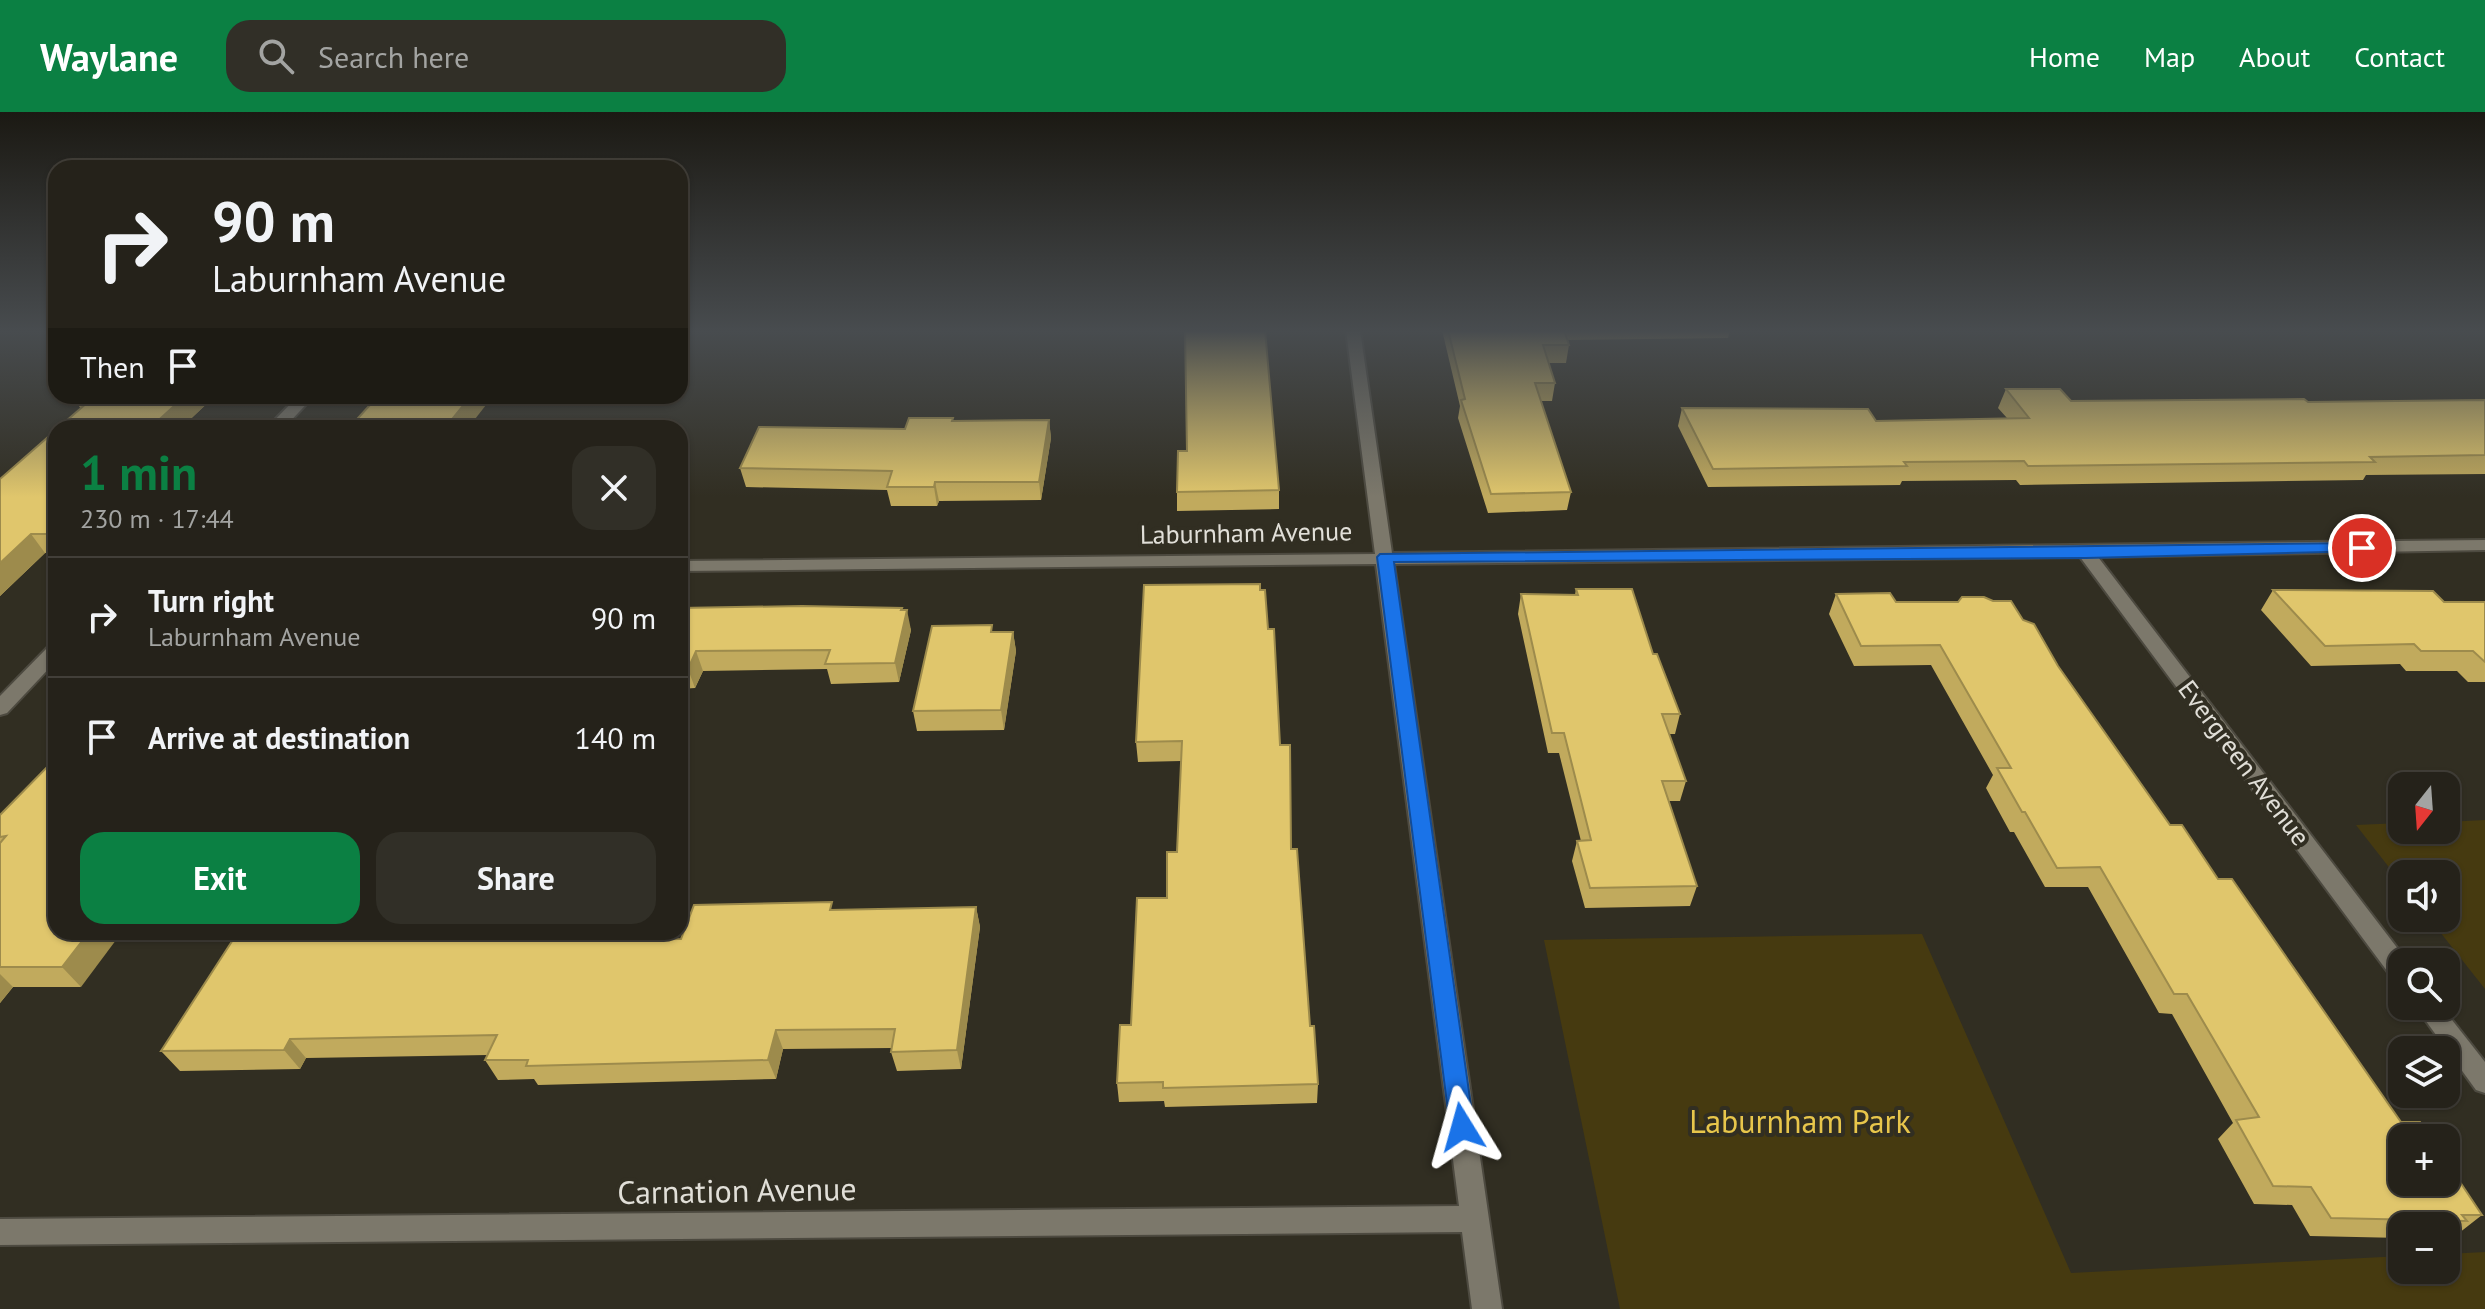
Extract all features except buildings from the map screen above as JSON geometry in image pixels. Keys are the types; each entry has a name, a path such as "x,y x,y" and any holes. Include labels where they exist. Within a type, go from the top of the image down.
{"street":[{"path":"1361,386 1487,1309"},
{"path":"283,420 298,404"},
{"name":"Laburnham Avenue","path":"688,566 1385,557 2086,553 2485,545"},
{"name":"Evergreen Avenue","path":"2086,553 2388,953"},
{"path":"0,708 48,658"},
{"path":"2438,1020 2485,1082"},
{"name":"Carnation Avenue","path":"0,1232 1474,1219"}],"green space":[{"path":"2485,820 2485,989 2460,957 2460,948 2453,948 2440,932 2460,932 2460,860 2388,860 2388,866 2356,825 2388,824 2388,844 2460,844 2460,821"},
{"name":"Laburnham Park","path":"1922,934 2071,1273 2388,1257 2388,1284 2460,1284 2460,1253 2485,1252 2485,1309 1620,1309 1544,940"}],"route":[{"path":"1462,1127 1385,557 2086,553 2362,548"}]}
